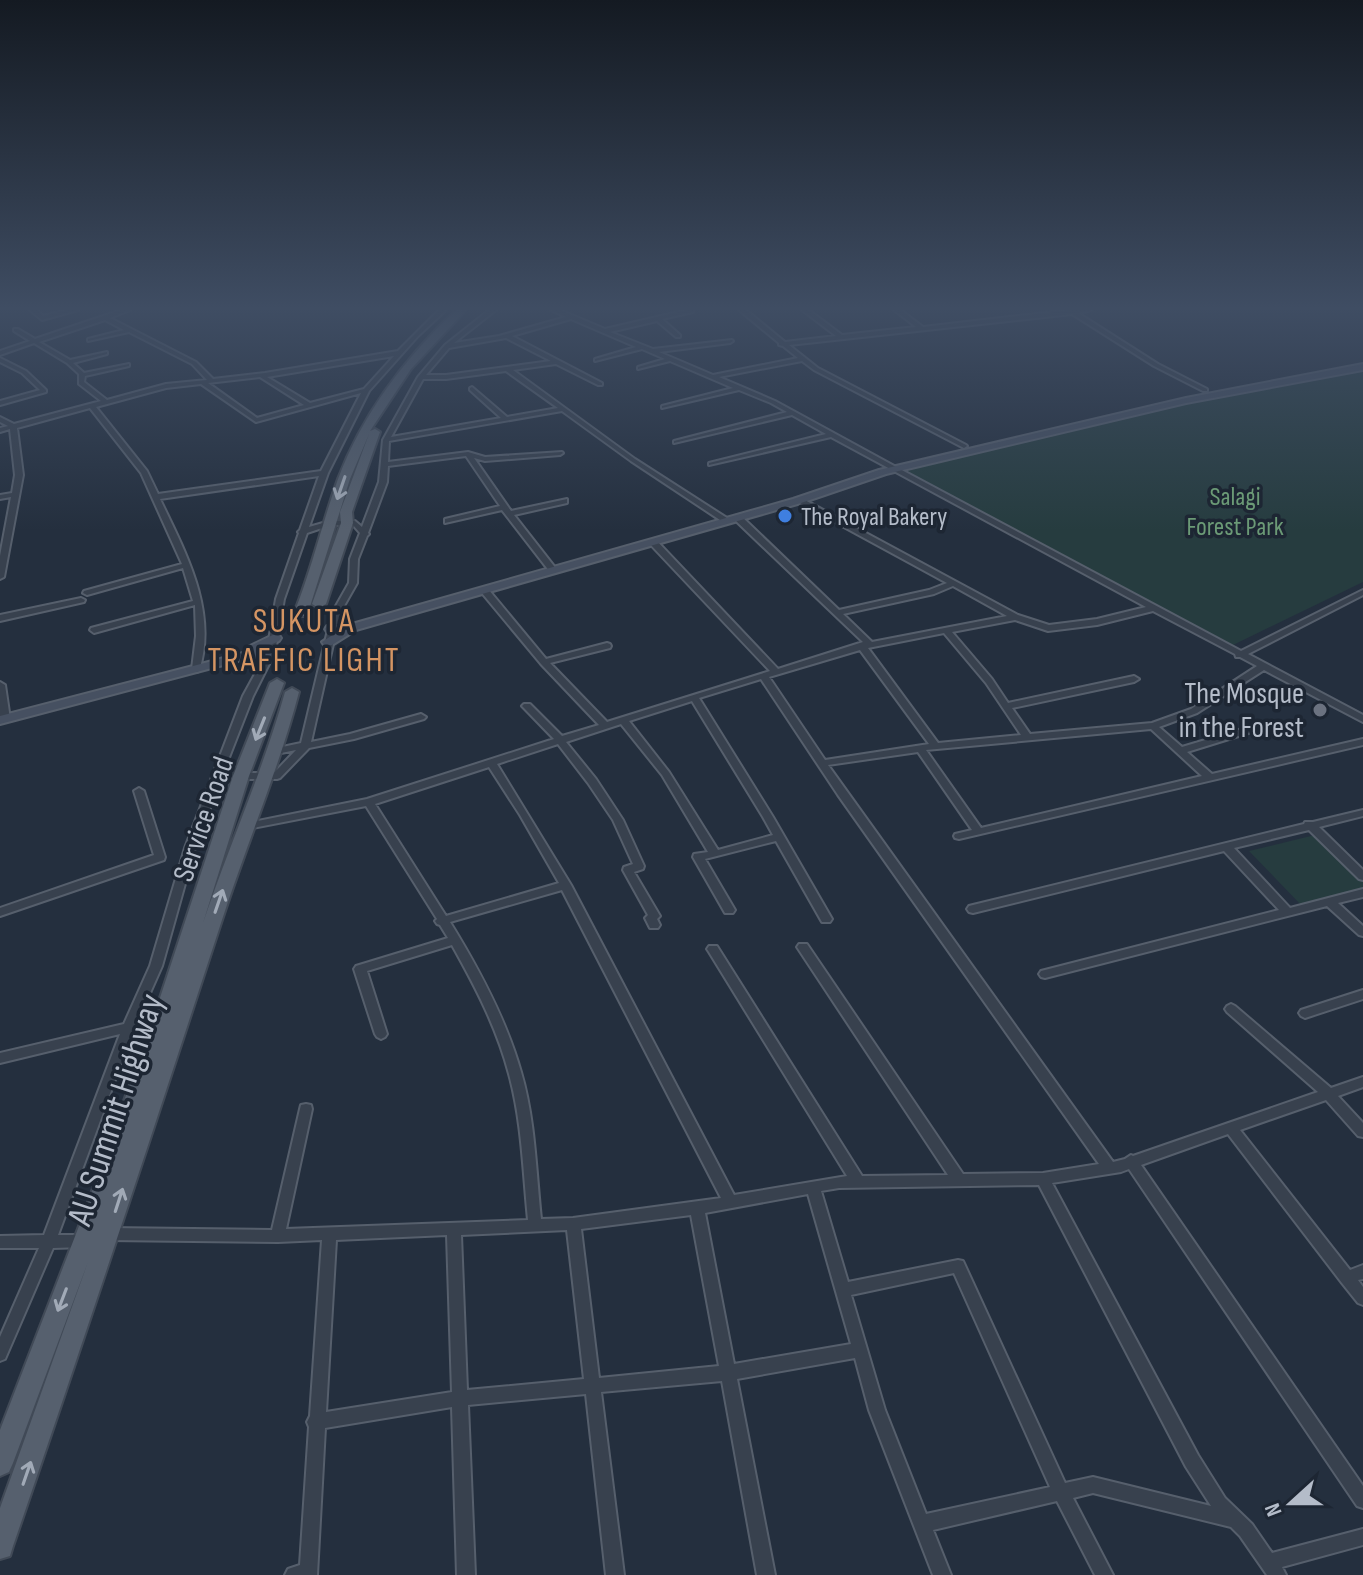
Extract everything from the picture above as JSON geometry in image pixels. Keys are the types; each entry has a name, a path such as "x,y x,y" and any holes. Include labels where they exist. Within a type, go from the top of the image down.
{"main road":[{"path":"301,613 358,443 394,384"},
{"path":"319,604 371,440 391,402 405,384"},
{"name":"AU Summit Highway","path":"0,1463 85,1241 163,1019 241,776 277,683"},
{"name":"AU Summit Highway","path":"0,1546 233,859 276,751 291,697"}],"street":[{"path":"0,403 44,391 36,384"},
{"path":"82,384 105,401"},
{"path":"0,430 184,384"},
{"path":"205,384 256,420 366,390"},
{"path":"274,384 308,405"},
{"name":"Service Road","path":"0,1354 49,1241 129,1026 156,966 190,848 248,696 271,652 280,599 324,473 372,384"},
{"path":"223,761 241,776 277,776 305,746 336,613 353,583 354,559 365,534 386,464 386,440 417,384"},
{"path":"528,384 633,460 732,519 868,642 863,648 935,746"},
{"path":"728,384 792,413 1363,719"},
{"path":"847,384 964,446"},
{"path":"1192,384 1205,390"},
{"path":"893,469 964,446 1205,390 1246,384"},
{"path":"330,636 801,500 893,469 1263,384"},
{"path":"664,407 739,388"},
{"path":"472,389 507,420"},
{"path":"91,405 144,473 186,565 198,602 200,636 196,669"},
{"path":"386,440 564,409"},
{"path":"676,442 792,413"},
{"path":"0,419 13,426"},
{"path":"0,577 19,475 13,426"},
{"path":"711,464 831,435"},
{"path":"386,464 468,454 485,459 560,453"},
{"path":"468,454 506,511 553,570"},
{"path":"155,497 324,473"},
{"path":"0,497 16,494"},
{"path":"801,500 1015,617 1048,628 1097,622 1153,608"},
{"path":"448,521 564,501"},
{"path":"302,532 330,523 355,523 365,534"},
{"path":"653,542 775,671"},
{"path":"0,618 84,597 186,565"},
{"path":"836,613 931,592 954,583"},
{"path":"485,591 544,662 605,726"},
{"path":"1239,655 1363,592"},
{"path":"94,630 198,602"},
{"path":"247,826 369,802 775,671 866,646 1015,617"},
{"path":"946,630 1007,706 1027,737"},
{"path":"241,656 275,638"},
{"path":"544,662 607,646"},
{"path":"0,685 2,719 241,656 271,652"},
{"path":"823,763 935,746 1153,726 1194,711 1264,666"},
{"path":"763,675 1109,1167"},
{"path":"1007,706 1134,679"},
{"path":"694,697 826,919"},
{"path":"527,706 558,740 618,820 639,866 628,870 654,916 651,918 654,925"},
{"path":"276,751 351,737 421,717"},
{"path":"623,720 666,774 715,854"},
{"path":"1153,726 1210,778"},
{"path":"1179,751 1255,728"},
{"path":"959,836 1363,742"},
{"path":"920,748 978,831"},
{"path":"491,762 591,929 664,1081 730,1202"},
{"path":"0,912 160,857 139,791"},
{"path":"369,802 455,940 494,1013 516,1075 535,1224"},
{"path":"973,909 1363,813"},
{"path":"1309,824 1363,876"},
{"path":"729,910 698,857 778,837"},
{"path":"1226,846 1288,913"},
{"path":"441,921 566,885"},
{"path":"1045,974 1363,893"},
{"path":"1329,901 1363,932"},
{"path":"381,1034 360,969 455,940"},
{"path":"803,947 960,1181"},
{"path":"713,949 858,1182"},
{"path":"1305,1013 1363,994"},
{"path":"1231,1009 1328,1093 1363,1132"},
{"path":"0,1058 163,1019"},
{"path":"108,1234 329,1235 573,1224 858,1182 1043,1179 1131,1161 1363,1082"},
{"path":"278,1236 306,1109"},
{"path":"1231,1128 1363,1298"},
{"path":"1131,1161 1363,1500"},
{"path":"1043,1179 1192,1461 1219,1504 1236,1520 1273,1568 1363,1537"},
{"path":"813,1187 877,1410 942,1575"},
{"path":"697,1208 766,1575"},
{"path":"573,1224 615,1575"},
{"path":"454,1229 466,1575"},
{"path":"303,1574 329,1235"},
{"path":"0,1242 85,1241"},
{"path":"843,1290 958,1266 1061,1492 1104,1575"},
{"path":"1347,1278 1363,1272"},
{"path":"315,1422 460,1398 727,1373 860,1350"},
{"path":"921,1524 1093,1485 1236,1520"}],"green space":[{"name":"Salagi Forest Park","path":"1265,384 1363,384 1363,582 1233,645 903,472 1074,427"},
{"path":"1315,835 1363,881 1363,890 1302,906 1249,851"}],"place":[{"name":"The Royal Bakery","path":"785,516"},
{"name":"The Mosque in the Forest","path":"1320,710"}],"district":[{"name":"SUKUTA TRAFFIC LIGHT","path":"304,640"}]}
